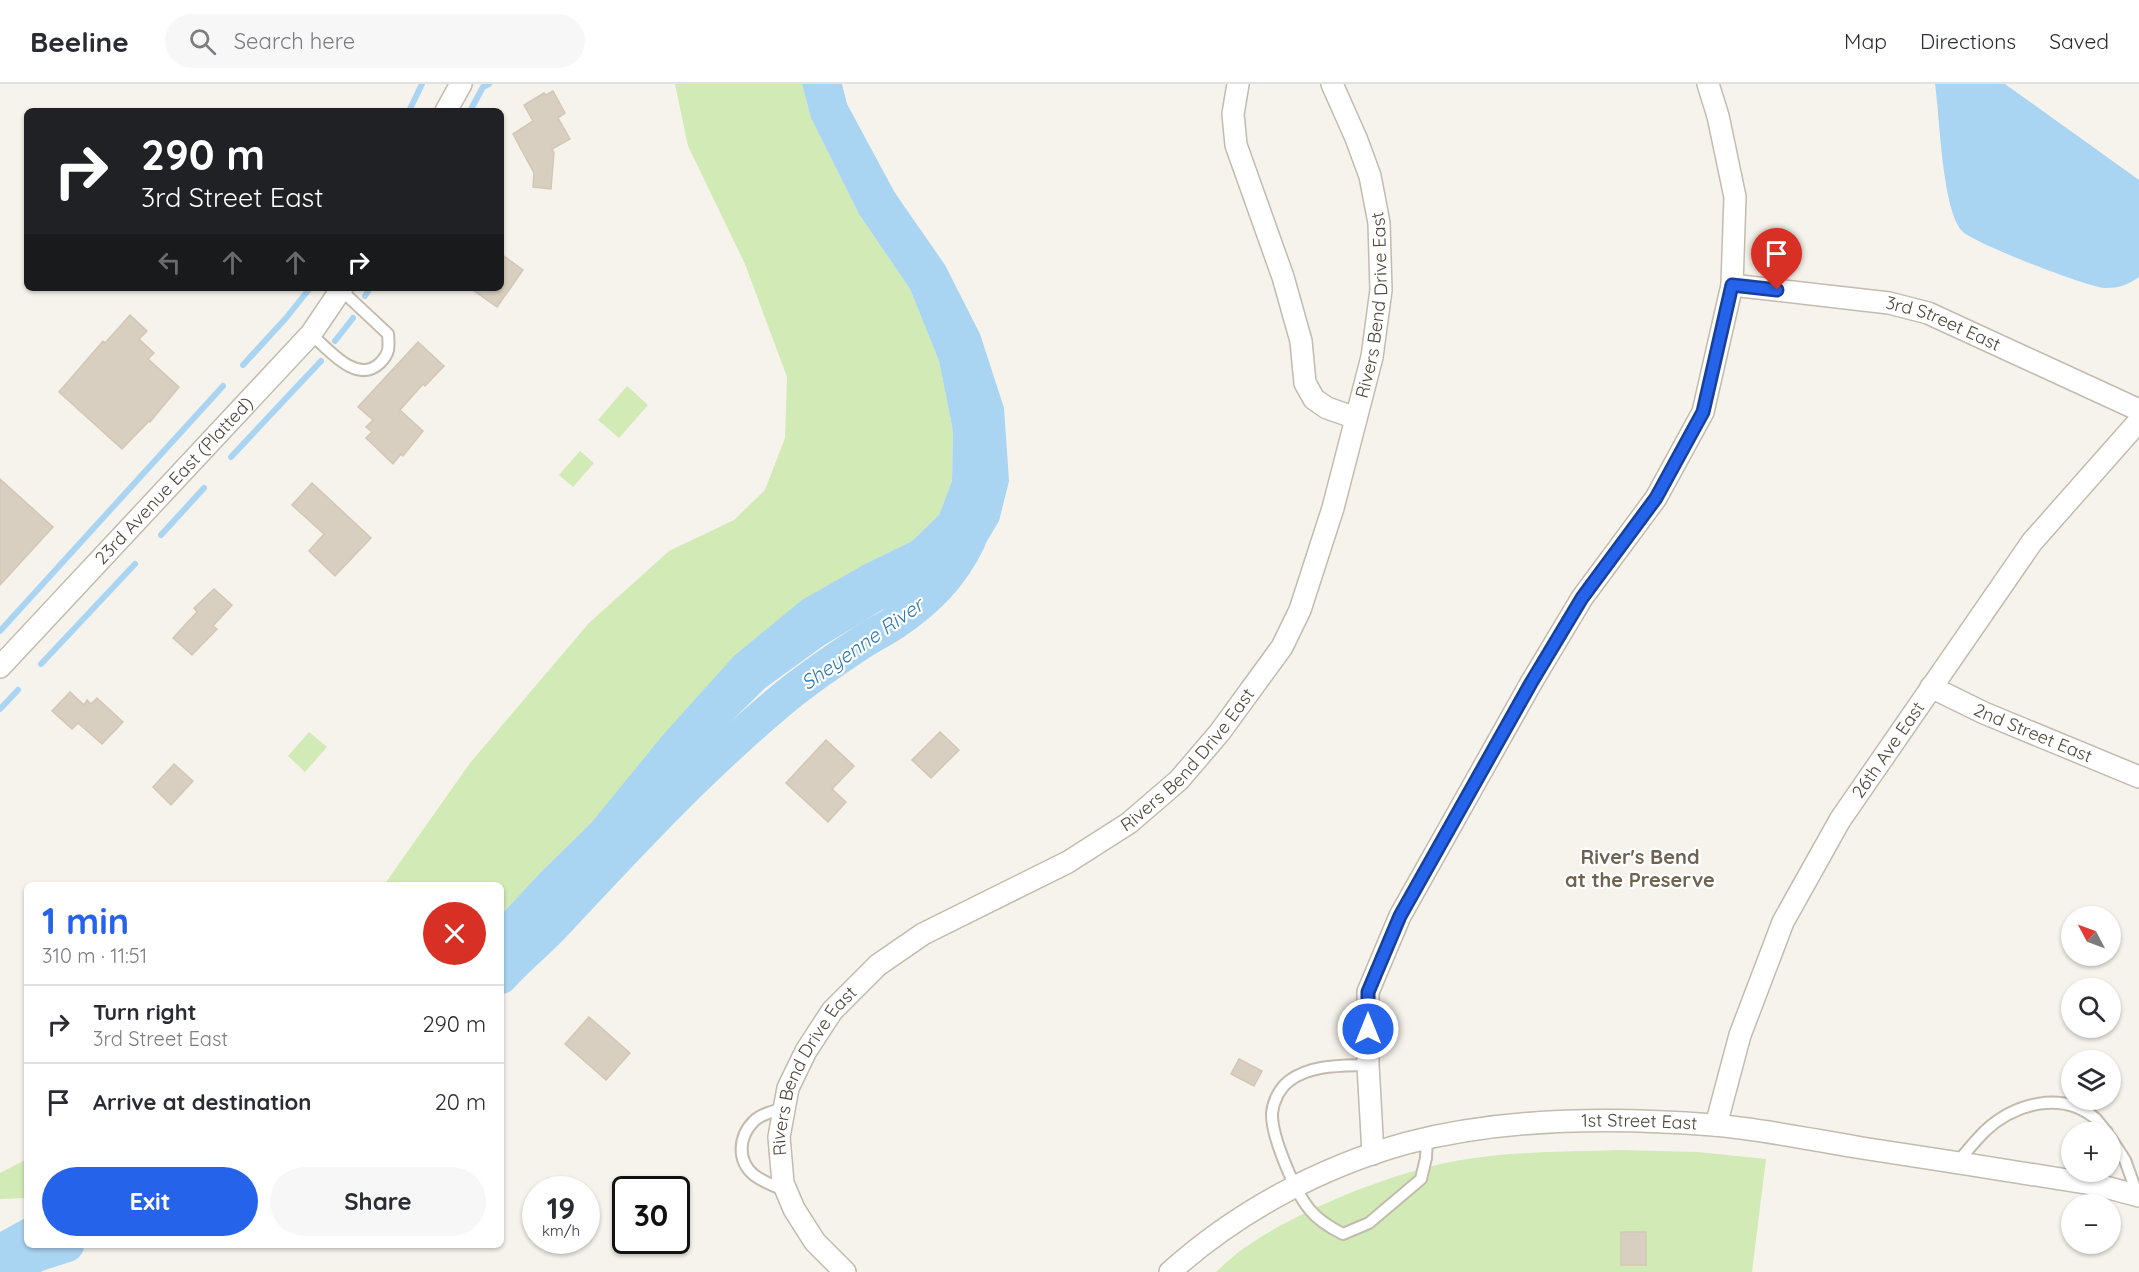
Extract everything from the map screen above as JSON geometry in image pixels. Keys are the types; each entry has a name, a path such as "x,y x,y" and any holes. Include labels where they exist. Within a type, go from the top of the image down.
{"street":[{"path":"448,108 461,84"},
{"path":"1238,84 1233,114 1236,145 1283,277 1301,341 1305,383 1314,399 1327,408 1356,418"},
{"name":"Rivers Bend Drive East","path":"845,1272 815,1242 794,1209 783,1183 779,1137 788,1088 812,1041 832,1011 878,965 922,934 1068,862 1130,823 1179,780 1220,732 1282,647 1300,610 1333,508 1372,357 1381,290 1379,223 1370,176 1332,84"},
{"path":"1373,1154 1368,1065 1368,992 1400,916 1531,683 1582,598 1656,498 1703,412 1732,285 1735,198 1718,116 1708,84"},
{"name":"3rd Street East","path":"1732,285 1889,303 1911,308 1936,317 2139,410"},
{"name":"23rd Avenue East (Platted)","path":"0,667 311,334 340,291"},
{"name":"26th Ave East","path":"1716,1125 1740,1035 1783,922 1840,820 2032,542 2139,421"},
{"name":"2nd Street East","path":"1931,687 1984,713 2139,777"},
{"name":"1st Street East","path":"1170,1272 1191,1253 1237,1221 1295,1186 1373,1154 1427,1139 1518,1125 1602,1121 1716,1125 2098,1185 2138,1196"}],"lane":[{"path":"311,334 346,364 361,372 374,368 388,355 388,334 343,291"},
{"path":"1368,1065 1318,1068 1298,1075 1287,1082 1278,1094 1272,1113 1275,1136 1295,1186 1310,1210 1327,1226 1343,1234 1369,1223 1420,1179 1426,1158 1427,1139"},
{"path":"1957,1163 1986,1131 2010,1113 2032,1105 2054,1102 2077,1107 2098,1122"},
{"path":"784,1108 770,1112 754,1121 744,1135 741,1147 744,1164 754,1175 766,1183 786,1190"},
{"path":"2121,1154 2138,1196"}],"green space":[{"path":"675,84 802,84 811,118 859,214 910,289 939,361 953,431 952,481 939,515 912,541 867,563 592,822 504,912 504,882 386,882 470,763 589,623 669,551 734,520 765,490 785,438 787,377 745,264 688,146"},
{"path":"627,386 648,405 619,438 598,420"},
{"path":"580,451 594,463 573,487 559,475"},
{"path":"309,732 327,747 305,772 288,756"},
{"path":"1620,1150 1698,1152 1766,1159 1752,1272 1216,1272 1244,1248 1265,1234 1343,1196 1398,1176 1471,1158"},
{"path":"24,1161 24,1198 0,1199 0,1173"}],"water":[{"path":"802,84 842,84 847,104 895,193 945,265 980,334 1004,408 1009,481 999,521 978,556 937,584 882,610 823,646 765,688 689,763 616,844 566,903 530,962 504,988 504,912 592,822 663,735 734,656 802,600 867,563 912,541 939,515 952,481 953,431 939,361 910,289 859,214 811,118"},
{"path":"1935,84 2005,84 2139,180 2139,277 2119,287 2095,286 2007,254 1962,231 1955,220 1946,184"},
{"path":"24,1219 24,1248 43,1248 0,1268 0,1232"}],"building":[{"path":"553,91 565,113 558,118 570,139 552,149 554,153 551,189 533,187 534,173 513,134 533,121 524,105 544,93 546,95"},
{"path":"504,256 523,270 497,307 474,291 504,291"},
{"path":"130,315 147,331 139,339 154,353 148,359 179,387 150,422 122,449 59,392 103,341 105,343"},
{"path":"418,342 444,366 425,386 423,384 400,410 423,431 403,456 401,454 393,464 366,438 372,432 366,427 373,420 358,407"},
{"path":"0,479 53,527 0,585"},
{"path":"312,483 371,538 335,576 309,551 324,534 292,505"},
{"path":"214,589 232,605 213,626 217,629 192,655 173,638 197,612 194,608"},
{"path":"70,692 84,705 87,700 91,704 97,698 123,722 102,744 78,723 72,729 52,711"},
{"path":"940,732 959,750 931,778 912,760"},
{"path":"826,740 854,766 832,789 846,802 828,822 786,783"},
{"path":"174,764 193,781 171,805 153,787"},
{"path":"589,1017 630,1053 606,1080 565,1044"},
{"path":"1239,1059 1262,1071 1254,1086 1231,1074"},
{"path":"1621,1232 1646,1232 1646,1265 1621,1265"}],"waterway":[{"path":"410,108 422,84"},
{"path":"472,108 483,87 489,84"},
{"path":"243,365 308,291"},
{"path":"365,296 368,291"},
{"path":"335,341 353,318"},
{"path":"231,457 321,361"},
{"path":"0,631 223,386"},
{"path":"161,535 204,488"},
{"name":"Sheyenne River","path":"504,974 553,926 662,811 748,729 810,677 906,615 928,597 955,565 969,540"},
{"path":"41,664 135,564"},
{"path":"0,709 18,690"},
{"name":"Sheyenne River","path":"0,1270 58,1248"}],"district":[{"name":"River's Bend at the Preserve","path":"1640,868"}],"route":[{"path":"1368,1029 1368,992 1400,916 1531,683 1582,598 1656,498 1703,412 1732,285 1777,290"}]}
